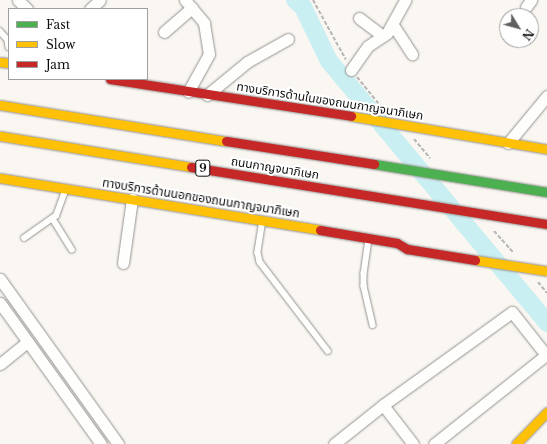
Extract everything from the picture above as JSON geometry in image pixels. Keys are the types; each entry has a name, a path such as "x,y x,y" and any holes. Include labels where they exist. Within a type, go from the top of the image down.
{"main road":[{"name":"ทางบริการด้านในของถนนกาญจนาภิเษก","path":"116,80 416,126 508,144 547,149"},
{"name":"ถนนกาญจนาภิเษก","path":"0,105 547,192"},
{"name":"ถนนกาญจนาภิเษก","path":"0,136 406,200 547,224"},
{"name":"ทางบริการด้านนอกของถนนกาญจนาภิเษก","path":"0,178 369,238 397,243 407,249 547,271"},
{"name":"ทางบริการด้านนอกของถนนกาญจนาภิเษก","path":"397,243 409,240"},
{"path":"516,444 547,412"}],"street":[{"path":"18,0 26,8"},
{"path":"91,8 100,0"},
{"path":"351,70 368,46 383,36 393,25 405,0"},
{"path":"164,32 189,4 204,23 209,54 188,92"},
{"path":"359,18 383,36"},
{"path":"393,25 412,54"},
{"path":"207,94 246,62 288,39"},
{"path":"508,144 547,96"},
{"path":"123,263 132,199"},
{"path":"0,279 117,443"},
{"path":"0,303 101,444"},
{"path":"334,444 382,404 512,312 546,355 434,444"},
{"path":"0,364 27,342"},
{"path":"382,404 413,444"}],"lane":[{"path":"0,31 8,40"},
{"path":"24,238 53,219 61,208 66,188"},
{"path":"53,219 72,250"},
{"path":"263,220 258,253 260,262 328,351"},
{"path":"369,238 364,273 364,286 373,325"}],"path":[{"path":"312,0 351,70 377,103 388,113"},
{"path":"408,133 434,163"},
{"path":"491,228 517,257"},
{"path":"537,281 547,293"}],"waterway":[{"path":"295,0 303,7 329,61 547,323"}],"traffic: fast":[{"path":"374,164 547,192"}],"traffic: slow":[{"path":"0,62 8,63"},
{"path":"0,105 226,141"},
{"path":"351,116 547,149"},
{"path":"0,136 191,167"},
{"path":"0,178 320,230"},
{"path":"475,260 547,271"},
{"path":"516,444 547,412"}],"traffic: jam":[{"path":"117,80 351,116"},
{"path":"226,141 374,164"},
{"path":"191,167 547,224"},
{"path":"320,230 397,243 407,249 475,260"}]}
